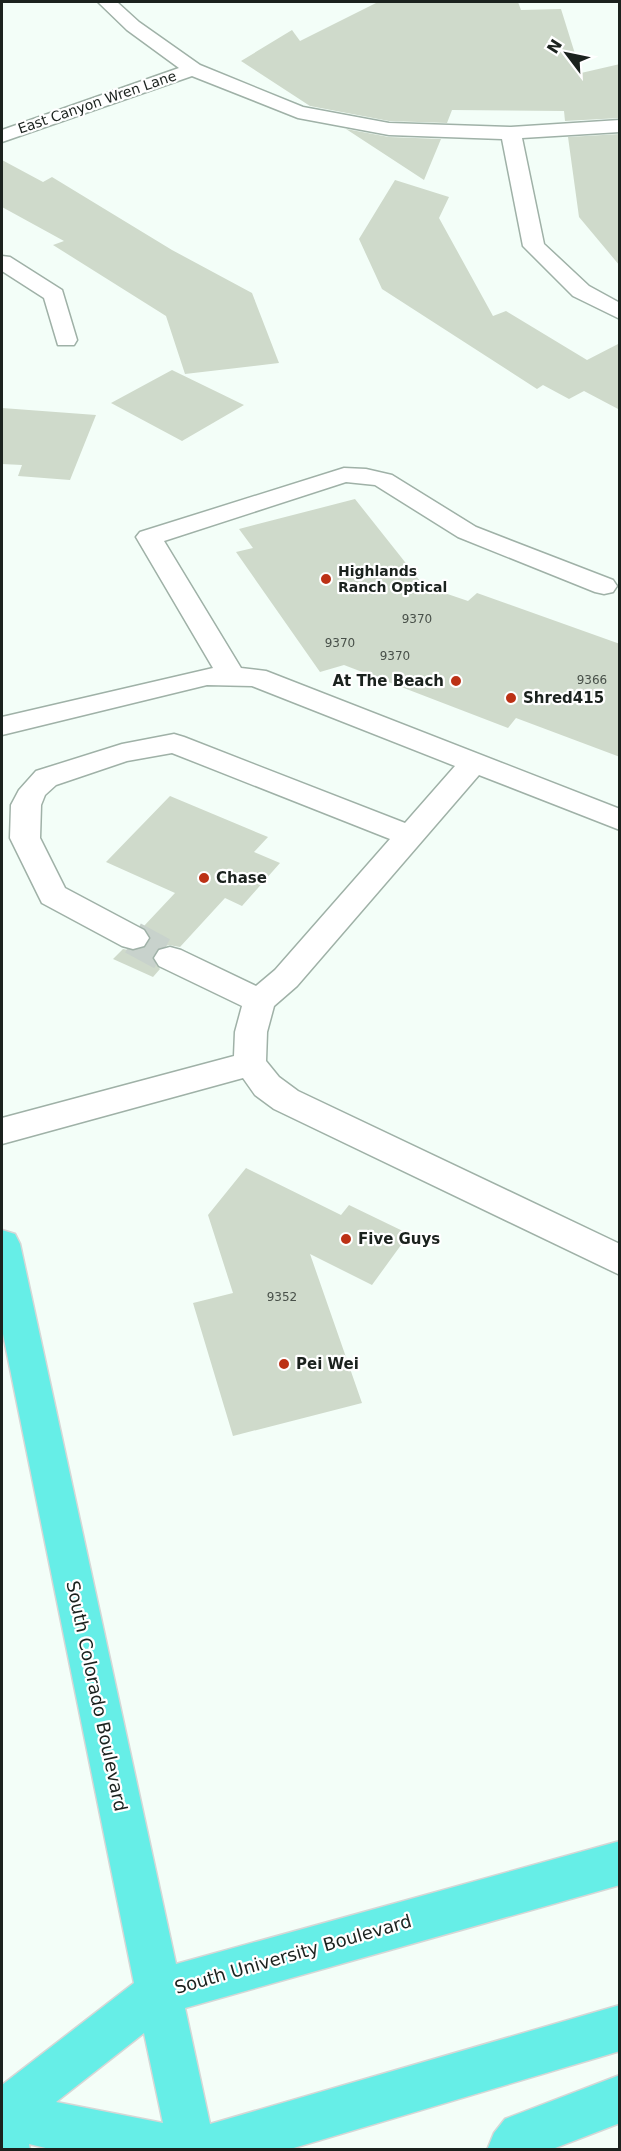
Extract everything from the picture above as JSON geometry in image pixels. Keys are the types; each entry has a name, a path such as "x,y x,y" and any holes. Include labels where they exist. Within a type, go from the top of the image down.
{"main road":[{"name":"South Colorado Boulevard","path":"2,1244 192,2150"},
{"name":"South University Boulevard","path":"2,2116 159,1992 620,1863"},
{"path":"204,2150 620,2028"},
{"path":"511,2150 522,2136 620,2099"},
{"path":"6,2150 2,2116 175,2150"}],"street":[{"path":"107,2 133,26 193,69 298,112 389,129 511,133 620,126"},
{"name":"East Canyon Wren Lane","path":"2,136 193,69"},
{"path":"511,133 534,246 581,291 620,312"},
{"path":"2,262 54,295 66,340"},
{"path":"231,675 148,537 344,475 382,480 466,532 604,586"},
{"path":"2,726 207,676 256,677 620,820"},
{"path":"133,938 53,895 25,838 26,805 33,790 46,778 151,745 174,743 410,836"},
{"path":"474,763 286,978 259,1001 251,1032 250,1065 267,1086 286,1100 620,1261"},
{"path":"170,958 259,1001"},
{"path":"2,1131 250,1065"}],"building":[{"path":"378,2 518,2 521,10 561,9 581,73 620,64 620,118 565,121 564,111 452,110 447,123 389,121 310,106 241,61 292,30 300,41"},
{"path":"346,129 389,137 441,139 424,180"},
{"path":"620,134 620,266 579,217 568,137"},
{"path":"2,160 43,182 52,177 172,250 252,293 279,363 185,374 166,316 53,245 64,241 2,207"},
{"path":"395,180 449,197 439,218 493,316 506,311 587,360 620,343 620,410 584,391 569,399 543,385 537,389 382,289 359,239"},
{"path":"172,370 244,405 182,441 111,403"},
{"path":"2,408 96,415 70,480 18,476 22,465 2,464"},
{"path":"355,499 424,586 468,601 477,593 620,644 620,757 516,718 508,728 344,665 320,672 236,552 253,548 239,529"},
{"name":"Chase","path":"170,796 268,837 254,852 280,863 242,906 225,898 180,947 169,945 157,949 152,959 160,969 153,977 113,959 123,949 134,951 146,947 151,937 143,927 175,893 106,862"},
{"path":"246,1168 341,1215 349,1205 409,1234 372,1285 310,1254 362,1403 233,1436 193,1303 233,1293 208,1215"}],"tunnel":[{"path":"133,938 170,958"}],"place":[{"name":"Highlands Ranch Optical","path":"326,579"},
{"name":"At The Beach","path":"456,681"},
{"name":"Shred415","path":"511,698"},
{"name":"Chase","path":"204,878"},
{"name":"Five Guys","path":"346,1239"},
{"name":"Pei Wei","path":"284,1364"}]}
